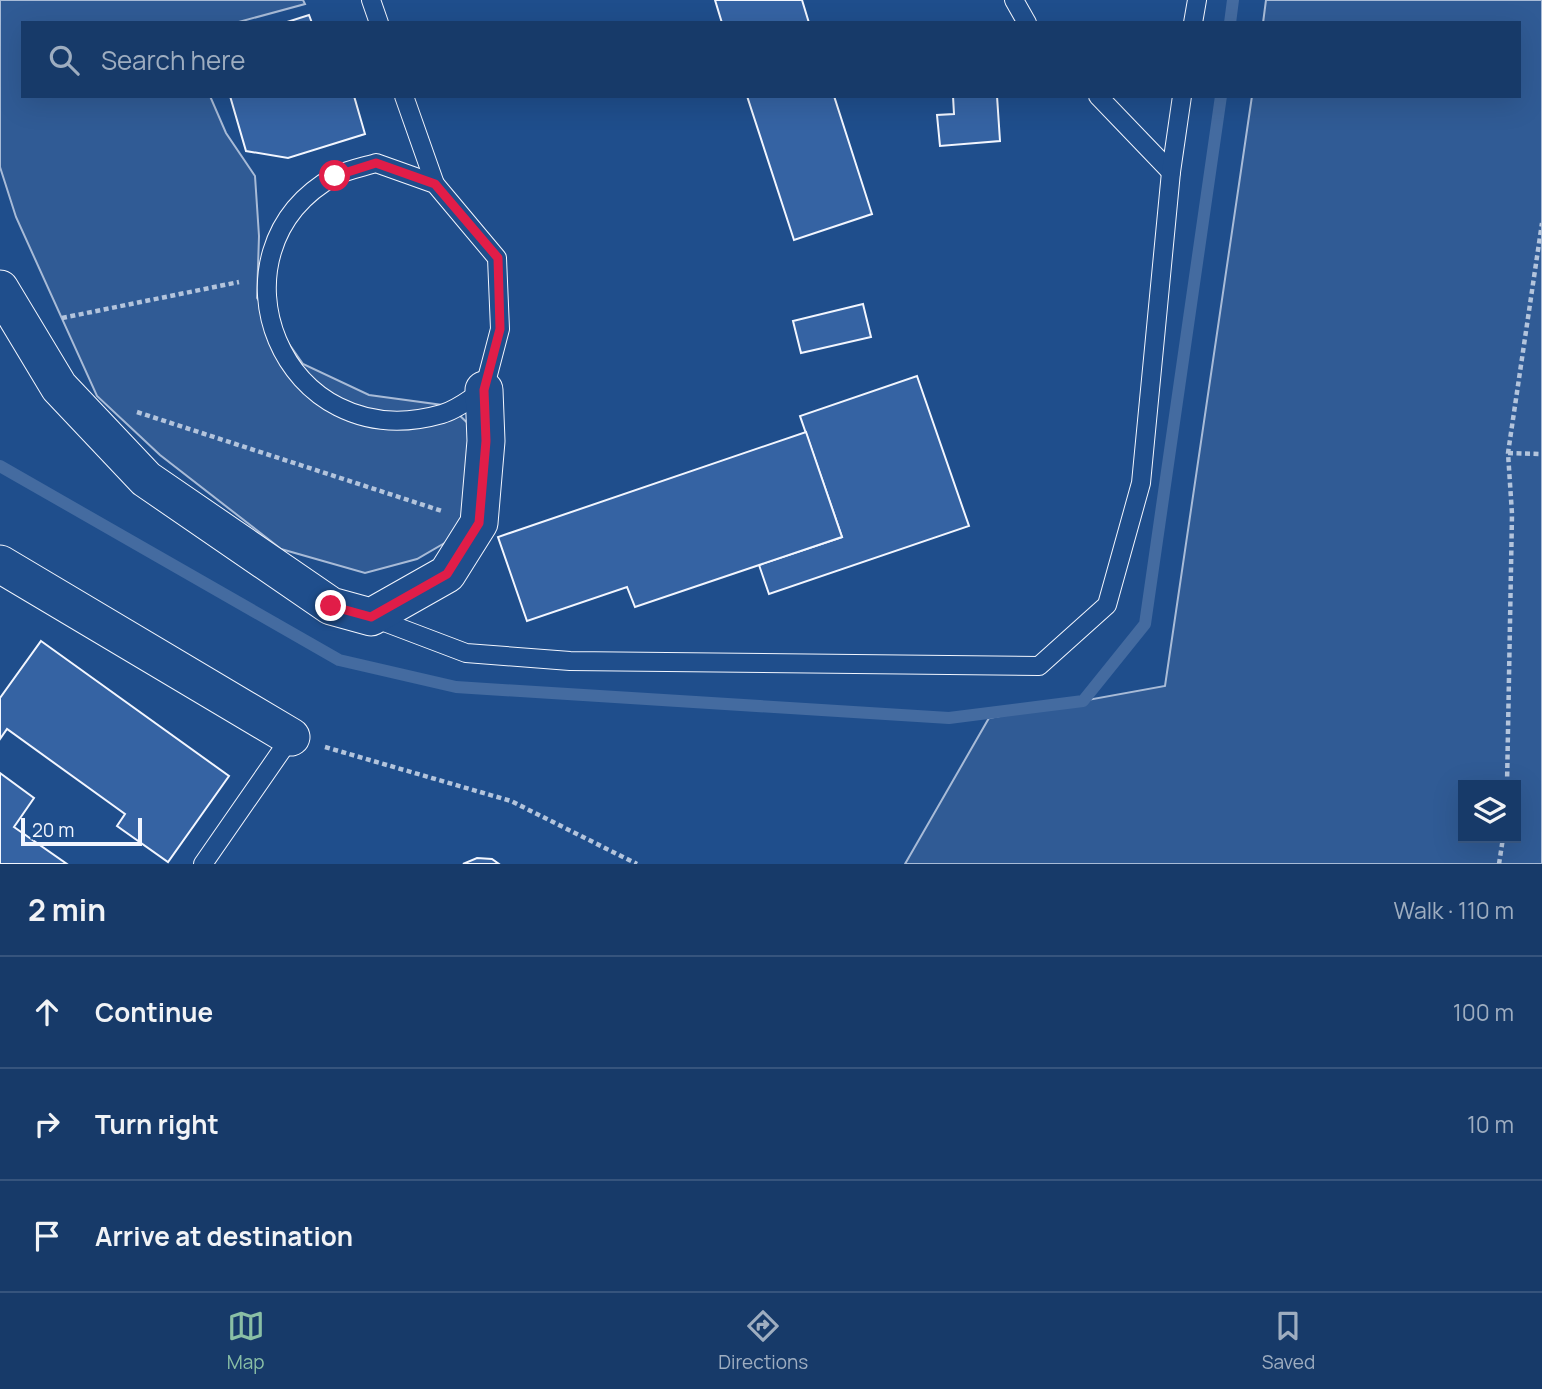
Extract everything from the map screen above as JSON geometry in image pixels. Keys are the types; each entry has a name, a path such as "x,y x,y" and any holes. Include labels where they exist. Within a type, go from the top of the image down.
{"street":[{"path":"0,289 59,387 146,479 331,606 371,617 447,574 479,523 486,441 484,390"},
{"path":"0,564 291,737"}],"lane":[{"path":"371,0 378,21"},
{"path":"1014,0 1026,21"},
{"path":"1193,21 1197,0"},
{"path":"405,98 435,184 498,258 500,329 484,390 435,416 402,422 357,416 318,395 287,362 270,321 267,276 278,236 302,201 335,176 376,163 435,184"},
{"path":"1100,98 1171,172"},
{"path":"371,617 466,653 518,657 570,660 1039,666 1107,605 1141,483 1171,172 1182,98"},
{"path":"203,864 291,737"}],"path":[{"path":"1507,780 1512,514 1508,453 1542,223"},
{"path":"20,326 267,276"},
{"path":"124,408 479,523"},
{"path":"1508,453 1542,454"},
{"path":"291,737 511,801 637,864"},
{"path":"1499,864 1502,843"}],"shaded area":[{"path":"0,0 303,0 305,4 242,21 21,21 21,98 211,98 226,133 255,176 259,236 257,298 303,364 369,395 450,406 486,441 479,523 417,559 365,573 281,549 160,455 97,396 16,217 0,167"},
{"path":"1266,0 1542,0 1542,864 905,864 989,718 1165,686 1252,98 1521,98 1521,21 1263,21"}],"building":[{"path":"715,0 802,0 808,21 721,21"},
{"path":"309,15 311,21 290,21"},
{"path":"231,98 355,98 365,134 288,158 246,151"},
{"path":"748,98 835,98 872,214 794,240"},
{"path":"953,98 997,98 1000,141 940,146 937,115 954,114"},
{"path":"863,304 871,337 801,353 793,321"},
{"path":"917,376 969,526 769,594 759,565 842,537 800,416"},
{"path":"806,432 842,537 635,607 627,587 527,621 498,537"},
{"path":"41,641 229,776 168,862 117,826 125,814 7,729 0,739 0,698"},
{"path":"0,773 34,798 14,827 67,864 0,864"},
{"path":"477,858 492,859 499,864 463,864"}],"waterway":[{"path":"1230,21 1233,0"},
{"path":"0,466 339,660 456,687 949,718 1083,701 1145,624 1221,98"}],"route":[{"path":"331,606 371,617 447,574 479,523 486,441 484,390 500,329 498,258 435,184 376,163 335,176"}]}
